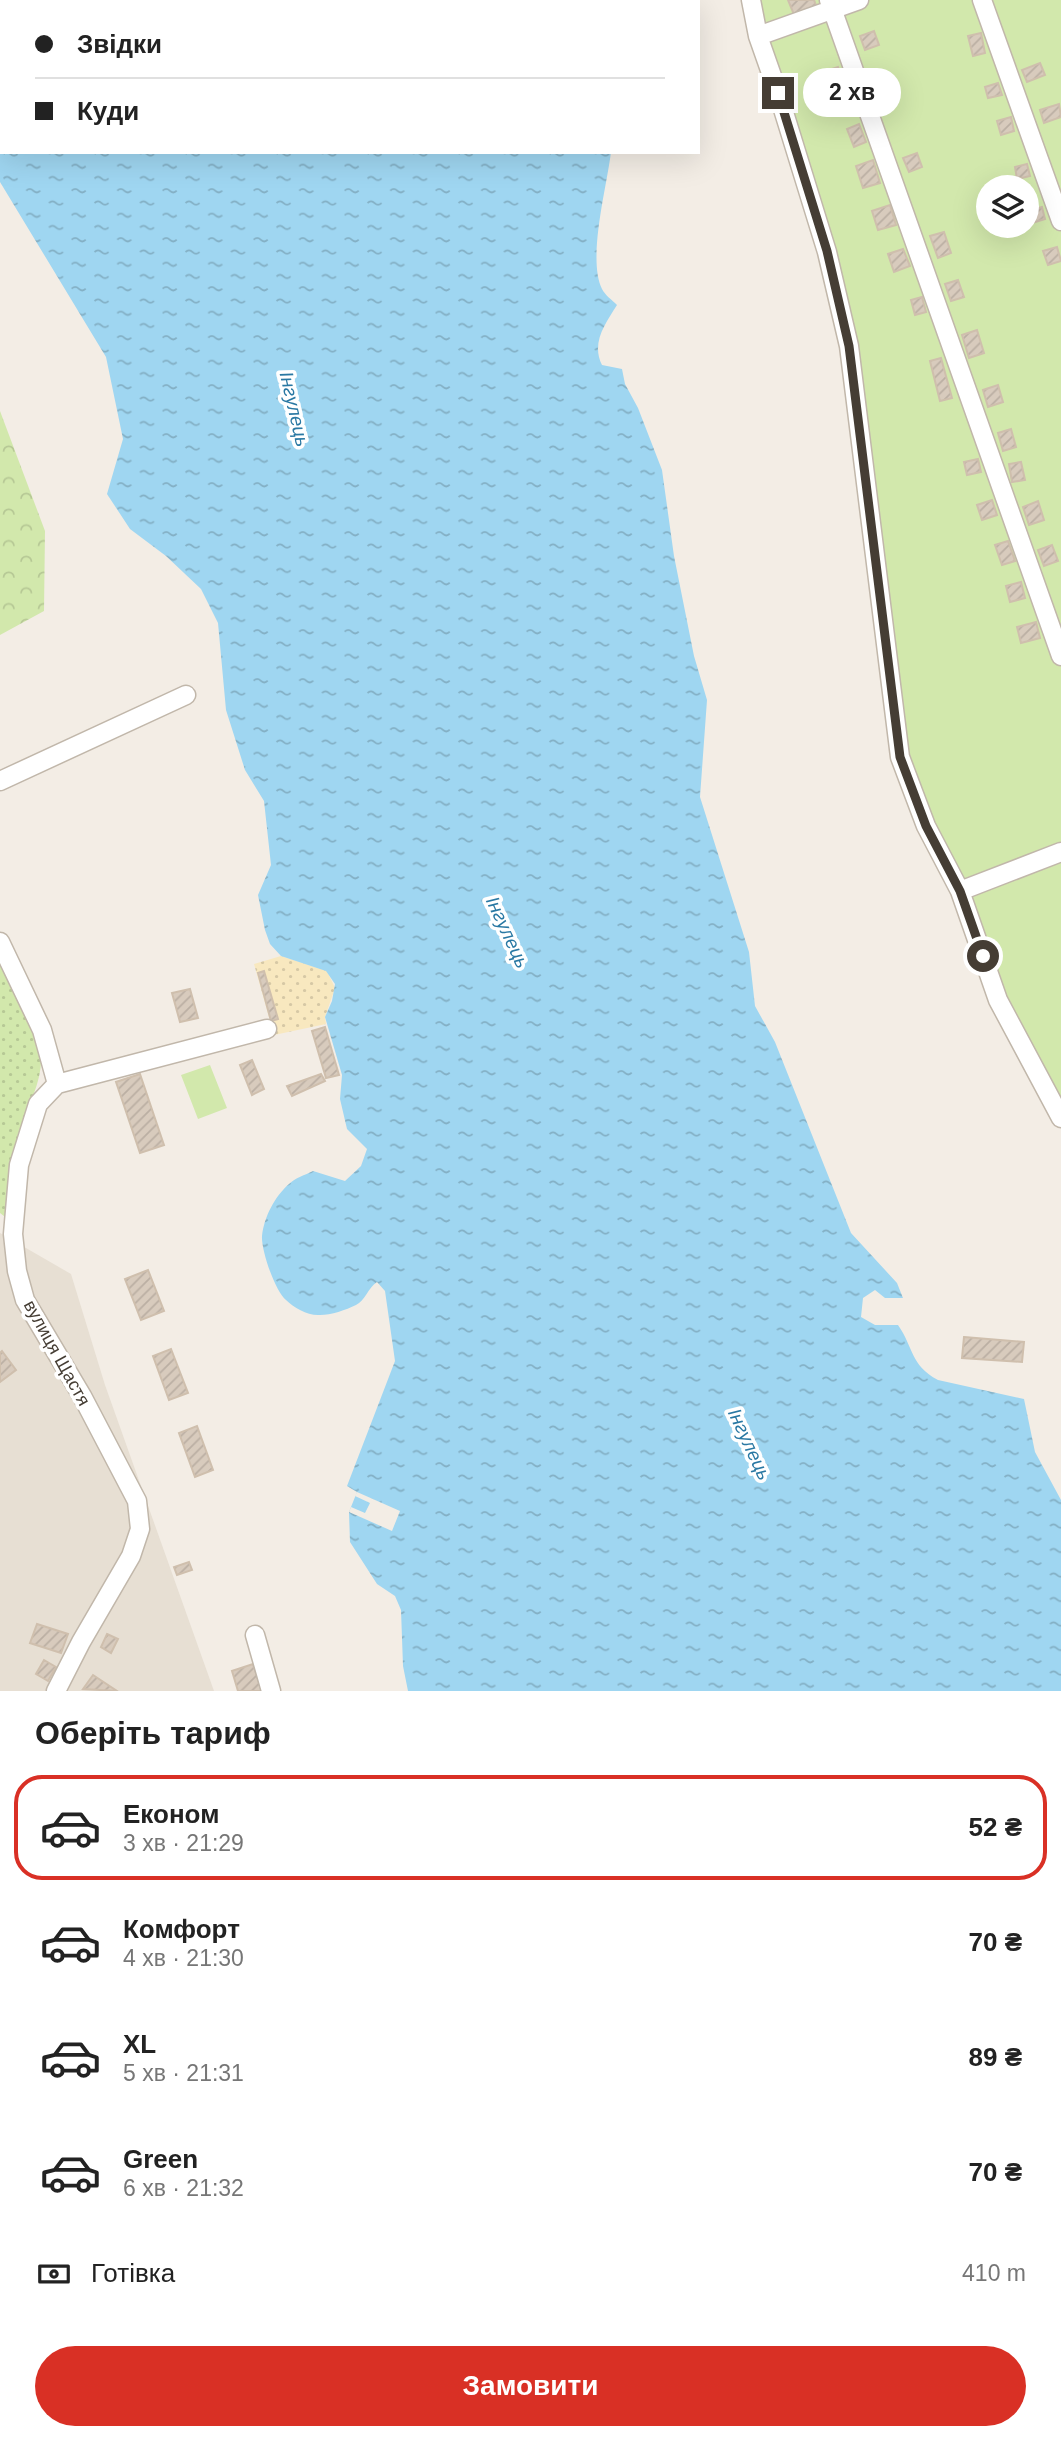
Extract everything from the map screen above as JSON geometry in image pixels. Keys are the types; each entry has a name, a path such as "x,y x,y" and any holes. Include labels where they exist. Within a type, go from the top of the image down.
{"street":[{"path":"751,0 758,36 827,251 849,346 900,757 926,826 960,891 998,1000 1061,1118"},
{"path":"758,36 831,5 859,0"},
{"path":"982,0 1061,221"},
{"path":"831,5 1061,656"},
{"path":"0,781 186,695"},
{"path":"960,891 1061,852"},
{"path":"0,942 42,1030 57,1084 267,1029"},
{"name":"вулиця Щастя","path":"56,1691 80,1643 131,1556 141,1530 137,1501 82,1396 25,1300 7,1228 19,1165 38,1104 57,1084"},
{"path":"255,1635 271,1691"}],"shaded area":[{"path":"0,1233 71,1274 105,1385 214,1691 0,1691"}],"green space":[{"path":"751,0 1061,0 1061,1118 998,1000 900,757 849,346"},
{"path":"0,411 45,531 44,611 0,635"},
{"path":"0,963 30,1023 41,1057 37,1084 16,1152 9,1220 0,1213"},
{"path":"210,1065 227,1108 198,1119 181,1075"}],"sand":[{"path":"281,956 327,971 335,988 325,1017 326,1024 274,1035 254,964"}],"water":[{"name":"Інгулець","path":"0,154 611,154 599,222 597,260 602,289 617,305 601,334 599,357 602,365 622,369 625,384 638,408 662,470 674,556 694,656 707,700 700,797 749,952 755,1006 775,1042 851,1233 897,1283 903,1298 885,1298 875,1290 863,1298 861,1317 875,1325 898,1325 917,1362 938,1380 1024,1399 1035,1452 1061,1500 1061,1691 408,1691 403,1666 401,1610 395,1596 377,1584 350,1542 349,1512 357,1492 347,1486 395,1361 385,1291 377,1282 362,1301 352,1307 324,1315 306,1313 286,1300 277,1288 262,1242 268,1214 289,1184 313,1171 345,1181 361,1166 367,1149 347,1129 340,1099 342,1075 325,1017 335,984 326,971 281,956 270,944 258,895 271,865 264,801 245,770 226,710 218,623 201,589 166,556 130,529 107,494 123,439 106,357 0,182"}],"pier":[{"path":"357,1492 400,1511 392,1531 349,1512 351,1507 365,1513 370,1503 355,1496"}],"building":[{"path":"788,0 814,0 817,8 795,17"},
{"path":"874,31 879,45 865,50 860,36"},
{"path":"981,33 985,53 973,56 968,36"},
{"path":"1040,63 1045,75 1027,82 1022,70"},
{"path":"838,67 845,88 830,93 823,72"},
{"path":"998,83 1002,95 988,98 985,87"},
{"path":"1059,104 1061,117 1044,123 1040,110"},
{"path":"1011,117 1014,131 1001,135 997,121"},
{"path":"859,124 866,142 854,147 847,129"},
{"path":"917,153 922,167 909,172 903,158"},
{"path":"873,160 880,183 863,188 856,166"},
{"path":"1027,164 1030,175 1016,175 1015,167"},
{"path":"890,205 896,225 878,230 872,211"},
{"path":"1042,207 1045,219 1039,221 1039,208"},
{"path":"944,232 951,253 938,258 930,236"},
{"path":"1057,247 1061,261 1048,265 1043,251"},
{"path":"903,249 910,266 894,272 888,254"},
{"path":"958,280 964,297 951,301 945,284"},
{"path":"922,297 926,312 915,315 911,300"},
{"path":"977,330 984,353 969,358 962,335"},
{"path":"941,358 952,398 940,401 930,361"},
{"path":"998,385 1003,402 988,407 983,390"},
{"path":"1011,429 1016,447 1003,451 998,433"},
{"path":"978,459 981,472 967,475 964,462"},
{"path":"1021,462 1025,480 1012,482 1009,464"},
{"path":"992,500 997,515 982,520 977,505"},
{"path":"1038,501 1044,520 1029,525 1023,507"},
{"path":"1008,541 1015,561 1002,565 995,545"},
{"path":"1052,545 1058,561 1044,566 1038,550"},
{"path":"1021,582 1025,598 1010,602 1006,586"},
{"path":"1036,622 1040,638 1021,643 1017,627"},
{"path":"264,971 278,1019 271,1021 258,973"},
{"path":"190,989 198,1018 180,1022 172,993"},
{"path":"325,1027 339,1075 326,1078 312,1031"},
{"path":"252,1060 264,1089 252,1095 240,1065"},
{"path":"140,1074 164,1145 140,1153 116,1082"},
{"path":"321,1074 325,1081 292,1096 287,1086"},
{"path":"148,1270 164,1311 141,1320 125,1279"},
{"path":"964,1337 1024,1342 1022,1362 962,1358"},
{"path":"171,1349 188,1393 169,1400 153,1356"},
{"path":"2,1351 16,1370 0,1382 0,1353"},
{"path":"197,1426 213,1470 195,1477 179,1433"},
{"path":"189,1562 192,1570 177,1575 174,1567"},
{"path":"37,1624 68,1634 61,1653 30,1643"},
{"path":"107,1634 118,1639 111,1653 101,1647"},
{"path":"44,1660 56,1667 48,1681 36,1674"},
{"path":"253,1664 262,1691 238,1691 232,1671"},
{"path":"93,1675 117,1691 83,1689"}],"route":[{"path":"778,93 827,251 849,346 900,757 926,826 960,891 983,956"}]}
